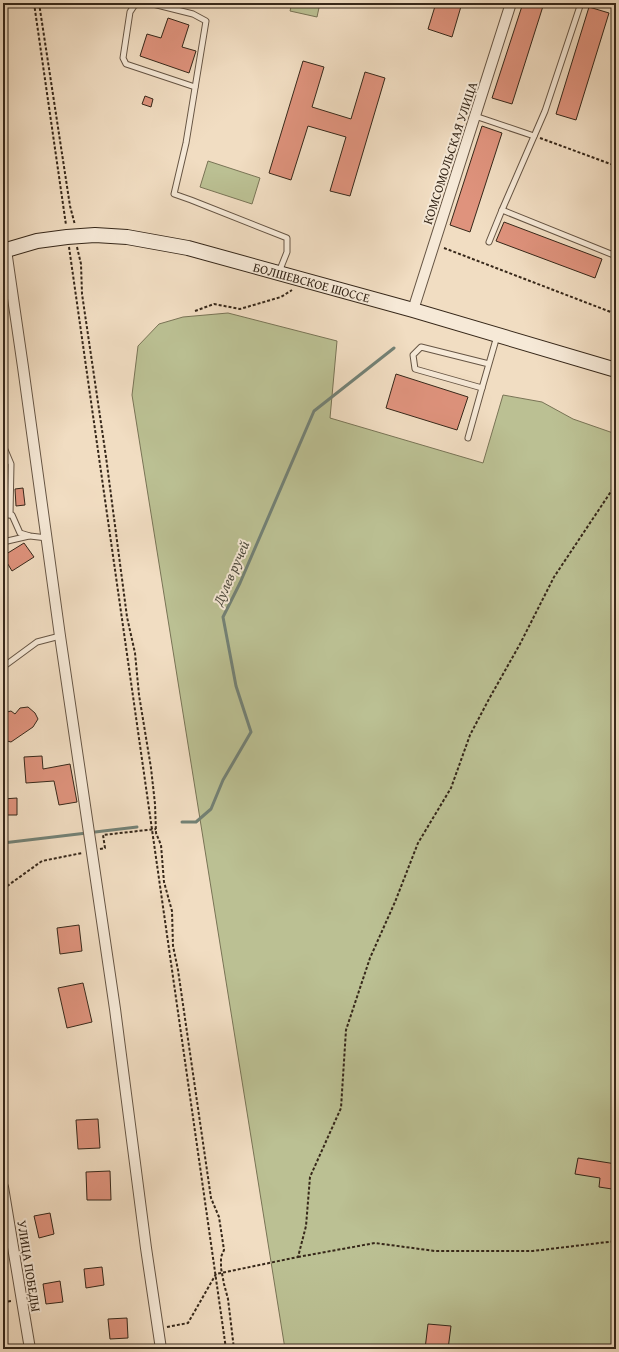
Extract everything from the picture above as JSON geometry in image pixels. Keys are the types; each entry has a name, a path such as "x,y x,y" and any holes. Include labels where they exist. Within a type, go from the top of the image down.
{"main road":[{"name":"БОЛШЕВСКОЕ ШОССЕ","path":"5,249 37,241 73,236 95,235 127,237 188,248 413,310 616,370"}],"street":[{"name":"КОМСОМОЛЬСКАЯ УЛИЦА","path":"413,310 511,3"},
{"path":"5,249 115,1009 146,1248 161,1349"},
{"name":"УЛИЦА ПОБЕДЫ","path":"3,1186 30,1349"}],"lane":[{"path":"136,3 130,12 123,58 126,64 195,88"},
{"path":"149,3 193,14 206,21 186,142 174,194 287,238 287,252 278,273"},
{"path":"489,242 545,111 580,3"},
{"path":"475,116 534,136"},
{"path":"502,210 616,256"},
{"path":"468,438 498,335"},
{"path":"482,388 414,369 413,355 421,347 489,364"},
{"path":"3,445 11,464 10,515"},
{"path":"3,515 12,515 20,533 47,538"},
{"path":"3,542 30,536"},
{"path":"3,667 37,642 60,636"}],"path":[{"path":"34,3 73,236 81,264 82,294 106,456 127,617 135,653 139,695 151,768 156,829 161,844 164,882 172,912 173,946 178,970 211,1198 219,1217 224,1250 221,1257 222,1273 228,1299 234,1349"},
{"path":"39,3 70,206 152,830 226,1349"},
{"path":"606,3 616,7"},
{"path":"534,136 616,166"},
{"path":"441,247 616,314"},
{"path":"196,311 214,304 240,309 281,297 307,281"},
{"path":"298,1257 306,1226 310,1177 341,1108 346,1030 370,958 395,902 418,843 451,788 470,735 520,644 554,577 616,484"},
{"path":"103,835 156,829"},
{"path":"3,889 42,861 91,846"},
{"path":"216,1274 375,1243 435,1251 525,1251 616,1241"},
{"path":"158,1328 188,1323 216,1274"}],"green space":[{"path":"292,3 320,3 317,17 290,11"},
{"path":"208,161 260,178 252,204 200,187"},
{"path":"228,313 337,341 330,418 483,463 503,395 542,402 573,419 616,434 616,1349 285,1349 132,395 138,346 159,324 183,317"}],"building":[{"path":"436,3 462,3 452,37 428,29"},
{"path":"523,3 544,3 512,104 492,98"},
{"path":"589,7 609,13 576,120 556,114"},
{"path":"168,18 189,25 182,47 196,51 189,73 140,56 147,34 161,38"},
{"path":"303,61 324,67 312,107 351,119 365,72 385,78 350,196 330,191 346,137 308,126 291,180 269,173"},
{"path":"145,96 153,99 151,107 142,104"},
{"path":"482,126 502,133 470,232 450,225"},
{"path":"504,222 602,259 595,278 496,241"},
{"path":"396,374 468,397 457,430 386,408"},
{"path":"23,488 25,505 16,506 15,489"},
{"path":"24,543 34,557 12,571 3,556"},
{"path":"28,707 35,713 38,719 33,727 11,742 3,740 3,713 11,711 15,714 20,708"},
{"path":"42,756 43,769 70,764 77,802 59,805 54,781 26,783 24,757"},
{"path":"17,798 17,815 3,815 3,799"},
{"path":"79,925 82,951 60,954 57,928"},
{"path":"83,983 92,1022 67,1028 58,988"},
{"path":"98,1119 100,1148 78,1149 76,1120"},
{"path":"578,1158 616,1164 612,1189 599,1187 600,1178 575,1174"},
{"path":"110,1171 111,1200 87,1200 86,1172"},
{"path":"50,1213 54,1234 39,1238 34,1216"},
{"path":"102,1267 104,1285 86,1288 84,1269"},
{"path":"60,1281 63,1302 46,1304 43,1284"},
{"path":"127,1318 128,1338 110,1339 108,1319"},
{"path":"428,1324 451,1326 448,1349 425,1349"}],"waterway":[{"name":"Дулев ручей","path":"182,822 196,822 211,809 223,780 251,732 236,686 223,617 240,583 314,411 394,348"},
{"name":"Дулев ручей","path":"3,843 137,827"}]}
